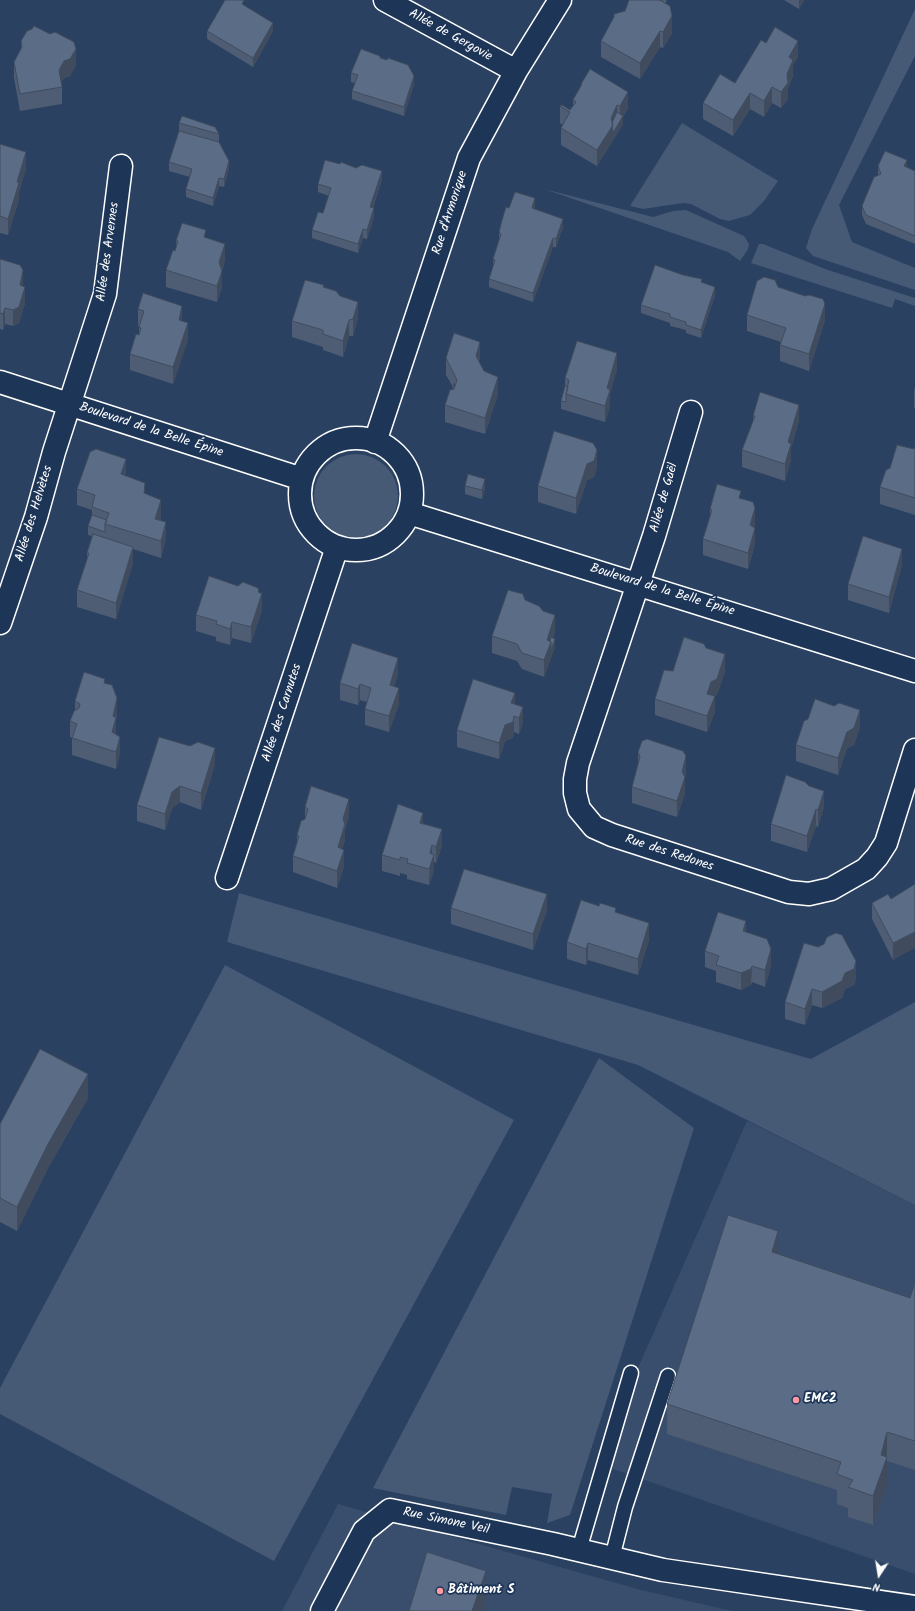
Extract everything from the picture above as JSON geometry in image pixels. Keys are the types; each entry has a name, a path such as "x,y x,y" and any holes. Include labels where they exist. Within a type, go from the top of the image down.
{"street":[{"name":"Allée de Gergovie","path":"385,0 516,72"},
{"name":"Rue d'Armorique","path":"375,442 469,158 516,72 560,0"},
{"name":"Allée des Arvernes","path":"70,405 106,294 121,166"},
{"name":"Boulevard de la Belle Épine","path":"0,382 302,479"},
{"name":"Allée des Helvètes","path":"0,623 70,405"},
{"name":"Allée de Gaël","path":"638,584 691,412"},
{"path":"357,438 375,442 391,451 402,464 410,479 412,496 409,513 400,529 387,541 371,548 354,550 337,547 322,539 310,527 302,512 299,495 302,479 310,462 323,449 339,441 357,438"},
{"name":"Boulevard de la Belle Épine","path":"409,513 915,671"},
{"name":"Allée des Carnutes","path":"227,878 337,547"},
{"name":"Rue des Redones","path":"638,584 578,763 575,779 575,793 579,809 594,827 612,835 789,892 809,894 830,889 866,869 877,857 886,843 915,750"},
{"name":"Rue Simone Veil","path":"322,1611 364,1531 390,1510 579,1550"},
{"path":"579,1550 663,1570 915,1607"}],"lane":[{"path":"579,1550 631,1373"},
{"path":"612,1558 625,1506 668,1376"}],"shaded area":[{"path":"915,9 915,56 839,205 852,242 915,268 915,290 813,256 806,248 812,229"},
{"path":"682,123 778,181 764,201 750,215 729,221 720,219 691,204 683,203 643,209 630,206"},
{"path":"544,189 653,217 673,211 686,210 744,236 749,244 748,249 740,261 728,252"},
{"path":"759,244 763,244 828,270 915,298 915,306 895,299 892,308 751,263"},
{"path":"356,454 372,457 386,466 395,480 398,496 395,512 386,526 372,535 356,538 340,535 326,526 317,512 314,496 317,480 326,466 340,457"},
{"path":"239,893 811,1059 915,1002 915,1205 638,1065 227,942"},
{"path":"225,965 514,1120 274,1561 0,1414 0,1388"},
{"path":"599,1058 694,1128 570,1515 547,1523 552,1494 512,1487 506,1515 373,1488"},
{"path":"747,1121 915,1205 915,1574 596,1463"},
{"path":"338,1504 641,1590 732,1611 282,1611"}],"building":[{"path":"225,0 244,0 242,4 273,23 253,58 207,31"},
{"path":"629,0 660,0 670,6 672,16 663,32 660,31 640,63 601,41 614,17 614,14 625,11"},
{"path":"660,0 665,0 667,1 665,3"},
{"path":"34,26 50,34 55,32 74,42 76,49 70,59 64,61 59,70 62,87 20,94 14,62 22,47 21,41 27,31 32,29"},
{"path":"775,27 798,41 789,57 793,60 787,74 788,83 781,92 772,87 764,101 750,93 733,120 703,103 720,74 735,83 761,40 766,43"},
{"path":"361,49 380,56 380,58 387,60 388,58 408,65 414,76 404,107 352,91 358,75 351,73"},
{"path":"590,69 628,92 620,106 617,105 611,118 613,125 597,150 561,128 570,112 560,106 562,105 570,110 576,102 573,100"},
{"path":"617,112 623,116 613,133 612,123"},
{"path":"182,116 215,127 219,134 179,123"},
{"path":"179,131 219,142 229,161 224,179 219,178 213,198 186,189 192,169 169,162"},
{"path":"0,144 26,152 17,182 19,183 8,219 0,216"},
{"path":"885,151 907,160 904,166 915,171 915,236 866,215 862,206 874,177 881,174 878,166"},
{"path":"325,160 340,164 341,162 356,168 362,165 382,171 370,207 374,208 367,230 363,229 358,244 312,230 318,212 323,213 331,188 318,184"},
{"path":"515,192 535,198 532,208 563,219 556,239 553,238 533,293 489,279 495,260 493,259 501,234 499,232 502,220 506,207 509,208"},
{"path":"182,223 206,230 204,237 225,244 219,262 222,271 217,286 166,270 173,250 175,251 178,241 176,241"},
{"path":"0,259 20,265 23,270 20,285 25,287 19,307 13,310 5,308 3,314 0,313"},
{"path":"655,265 683,275 702,279 701,282 715,287 701,330 686,325 686,322 670,317 670,314 641,305"},
{"path":"764,277 775,280 778,287 805,296 809,295 823,299 825,304 809,354 780,345 786,328 747,315 757,281"},
{"path":"305,280 324,285 323,287 336,291 340,296 358,302 353,319 349,320 343,341 323,334 323,330 292,321"},
{"path":"143,293 182,306 179,320 188,323 173,367 130,354 136,334 139,335 141,328 139,327 144,311 138,309"},
{"path":"454,333 480,342 476,356 484,371 498,377 485,418 445,405 450,390 454,389 457,380 446,358"},
{"path":"577,341 617,353 607,388 610,390 605,406 566,394 569,380 565,378"},
{"path":"565,386 568,387 566,402 561,401"},
{"path":"760,392 799,405 788,442 791,444 785,464 742,450 755,416 753,416"},
{"path":"554,431 593,443 597,450 594,461 587,464 576,498 538,486"},
{"path":"897,445 914,449 915,447 915,498 880,487 886,470 890,468"},
{"path":"96,449 126,459 121,474 145,483 144,493 161,500 155,519 166,522 161,541 105,524 109,513 92,507 95,495 77,489 90,452"},
{"path":"468,474 485,479 482,490 465,486"},
{"path":"717,484 741,491 739,498 753,502 755,508 750,525 755,528 748,553 703,539 712,510 710,509"},
{"path":"92,515 107,520 105,524 105,532 88,526"},
{"path":"93,534 133,547 116,603 77,590 89,553 87,553"},
{"path":"863,536 902,549 889,597 848,584"},
{"path":"209,576 238,586 243,582 258,588 259,593 262,593 251,627 232,622 230,629 216,624 217,621 196,615"},
{"path":"508,590 523,594 525,600 539,606 543,611 555,615 547,640 551,642 544,660 522,653 517,644 492,636"},
{"path":"551,637 555,639 551,650 550,641"},
{"path":"684,637 704,644 706,648 725,654 717,679 711,682 707,694 715,696 707,716 655,699 664,670 673,671"},
{"path":"352,643 398,658 390,685 399,688 389,716 365,709 371,688 360,684 358,689 340,683"},
{"path":"84,672 105,679 104,683 112,685 117,698 113,716 116,718 112,732 120,737 116,752 72,738 77,724 70,721 74,711 79,708 80,704 75,701"},
{"path":"473,679 515,693 511,703 523,707 519,718 514,716 513,722 505,725 499,743 457,730"},
{"path":"815,699 834,706 839,703 860,710 854,728 847,732 838,758 796,745 804,721 808,719"},
{"path":"159,737 190,746 198,742 215,748 201,793 180,786 172,792 165,814 137,805"},
{"path":"647,739 683,751 686,756 682,772 685,777 677,801 632,787 640,757 638,752 642,741"},
{"path":"786,775 805,782 809,786 824,791 807,836 771,824"},
{"path":"311,786 349,799 343,819 345,824 338,847 344,850 337,871 293,856 299,836 297,835 301,821 305,819 308,809 305,807"},
{"path":"398,804 423,813 420,823 442,829 436,847 432,845 430,853 434,855 429,869 407,863 408,859 400,857 400,860 382,855"},
{"path":"464,869 547,894 533,934 451,908"},
{"path":"915,884 915,932 893,943 872,903 888,894 891,899"},
{"path":"581,900 599,906 600,903 616,908 615,912 649,923 638,959 588,943 586,949 567,942"},
{"path":"718,912 746,921 743,931 767,939 771,949 765,970 752,966 751,969 741,973 716,965 719,956 705,951"},
{"path":"836,933 842,935 856,961 854,969 845,973 842,981 822,992 812,989 805,1009 785,1002 804,943 818,947 824,944 827,937"},
{"path":"40,1049 88,1074 48,1144 17,1207 0,1198 0,1124"},
{"name":"EMC2","path":"728,1215 778,1231 772,1252 910,1298 915,1283 915,1441 887,1432 881,1455 887,1457 873,1496 848,1487 853,1480 837,1474 841,1462 667,1404"},
{"path":"427,1552 486,1571 472,1611 409,1611"}],"place":[{"name":"EMC2","path":"796,1400"},
{"name":"Bâtiment S","path":"440,1591"}]}
